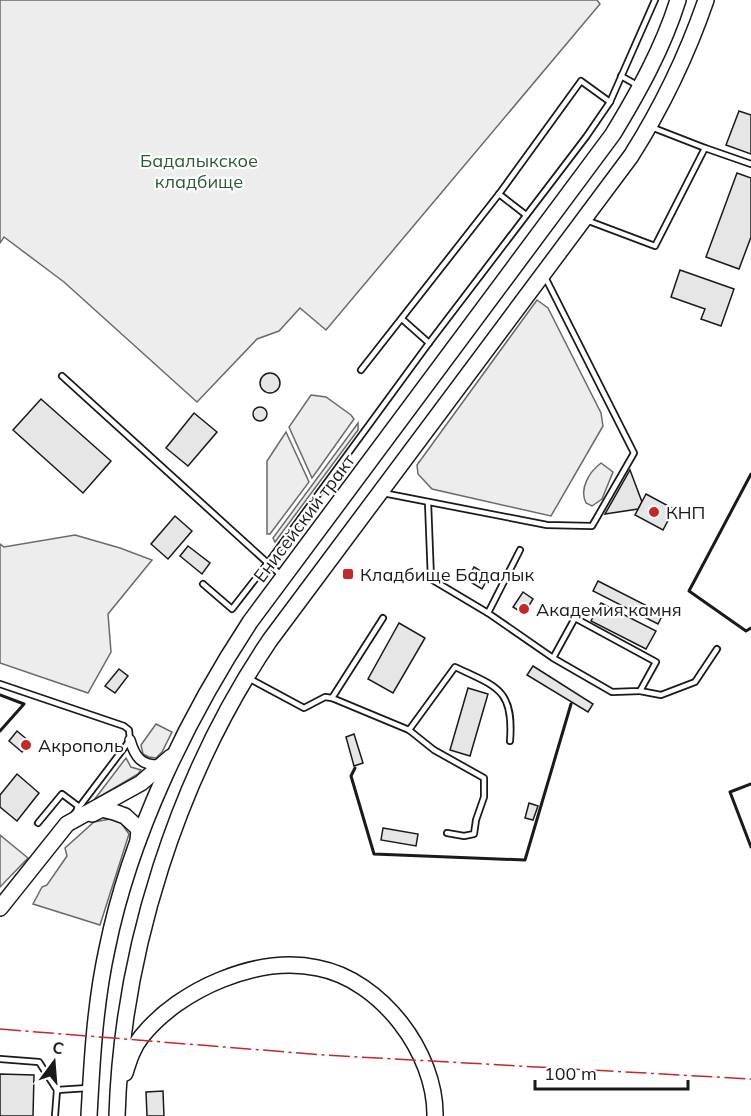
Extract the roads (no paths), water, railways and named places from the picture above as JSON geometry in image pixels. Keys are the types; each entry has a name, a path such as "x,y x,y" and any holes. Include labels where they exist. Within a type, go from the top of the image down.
{"main road":[{"name":"Енисейский тракт","path":"89,1116 95,1024 107,947 137,846 176,752 221,666 250,622 614,134 641,88 670,25 678,0"},
{"path":"117,1116 122,1041 139,944 171,840 227,708 245,676 305,594 631,156 649,126 693,38 706,0"},
{"path":"284,578 305,594"},
{"path":"0,908 67,825 133,788 176,752"},
{"path":"67,825 102,810 114,812 125,816 139,829 137,846"},
{"path":"118,1099 130,1056 141,1037 180,1001 203,987 227,977 286,965 319,968 347,978 374,995 398,1018 418,1049 430,1079 435,1116"}],"street":[{"path":"130,740 138,759 151,765 163,765"}],"lane":[{"path":"203,584 232,609 267,564 429,343 586,137 610,102 655,0"},
{"path":"621,76 641,88"},
{"path":"361,370 499,194 581,81 610,102"},
{"path":"649,126 751,164"},
{"path":"583,219 655,246 705,148"},
{"path":"499,194 526,215"},
{"path":"381,493 548,525 592,526 634,453 543,273"},
{"path":"402,319 429,343"},
{"path":"62,376 284,578"},
{"path":"428,502 431,579 488,613 553,658 612,692 640,691 661,695 695,681 717,649"},
{"path":"488,613 520,550"},
{"path":"332,698 383,618"},
{"path":"553,658 575,618 656,662 640,691"},
{"path":"409,730 455,667 500,690 510,705 512,720 510,741"},
{"path":"245,676 304,708 325,697 332,698 409,730 434,750 484,778 484,797 474,834 464,836 447,833"},
{"path":"0,684 124,726 129,730 130,740 78,806 67,825"},
{"path":"38,823 62,794 78,806"},
{"path":"0,1059 39,1062 57,1090 55,1116"},
{"path":"57,1090 90,1088"}],"place":[{"name":"КНП","path":"654,512"},
{"name":"Кладбище Бадалык","path":"348,574"},
{"name":"Академия камня","path":"524,609"},
{"name":"Акрополь","path":"26,745"}],"park label":[{"name":"Бадалыкское кладбище","path":"199,170"}]}
